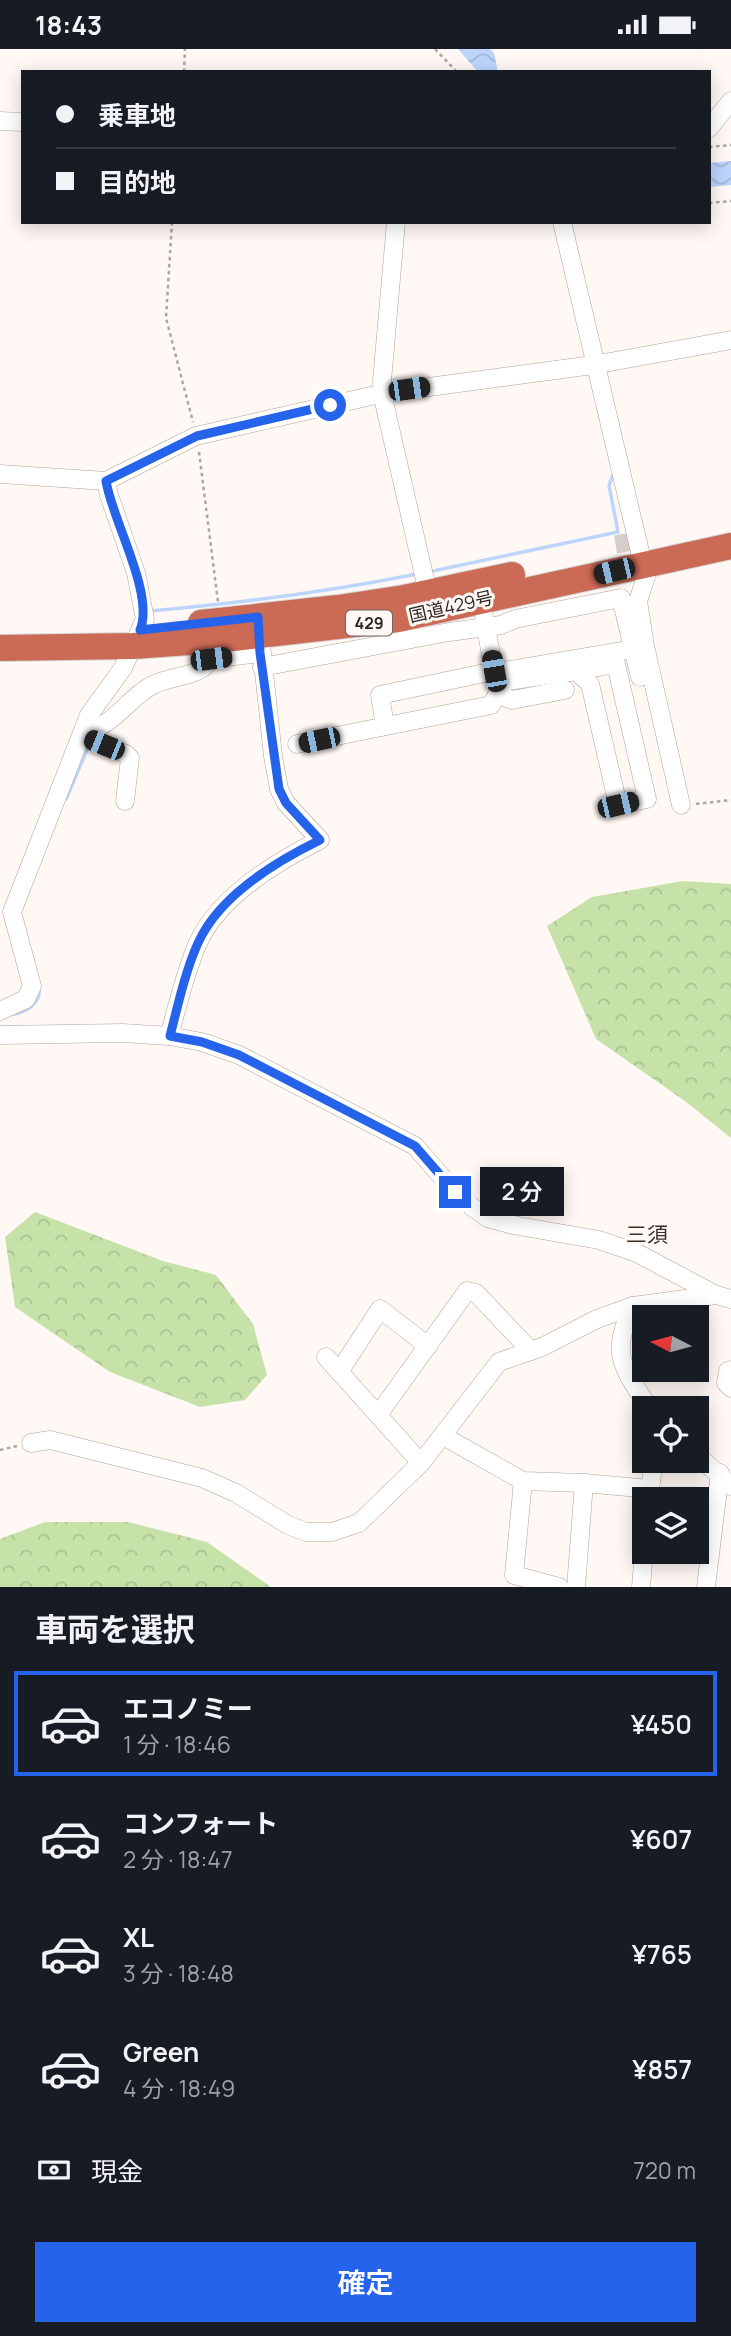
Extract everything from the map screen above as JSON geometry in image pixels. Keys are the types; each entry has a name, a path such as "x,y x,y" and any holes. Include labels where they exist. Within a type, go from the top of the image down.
{"highway":[{"name":"国道429号","path":"628,566 731,530"},
{"name":"国道429号","path":"0,648 217,631 260,643 398,619 480,591 731,546"},
{"name":"国道429号","path":"260,643 338,608 425,580 480,591"},
{"name":"国道429号","path":"0,631 71,632 136,638"}],"street":[{"path":"711,126 731,101"},
{"path":"0,121 21,122"},
{"path":"396,224 382,381 425,580"},
{"path":"562,224 593,365 621,475 628,566 639,648 680,801"},
{"path":"0,474 106,481 197,436 384,393 593,365 731,340"},
{"path":"0,1011 26,999 32,986 12,912 89,715 122,668 145,619 136,573 106,481"},
{"path":"170,1036 187,971 199,941 213,919 265,871 282,859 320,840 286,803 279,789 260,643 449,632 501,625 628,566"},
{"path":"628,566 646,577 638,601 639,648"},
{"path":"480,591 498,680 512,700 565,690"},
{"path":"84,733 96,730 138,694 156,683 198,670 217,631"},
{"path":"498,680 639,648"},
{"path":"385,726 380,695 616,664 647,799 618,805 590,684 576,671"},
{"path":"297,744 491,705 498,680"},
{"path":"84,733 130,758 125,801"},
{"path":"0,1035 123,1033 170,1036 202,1042 239,1055 415,1146 455,1192 488,1218 599,1240 637,1253 724,1297"},
{"path":"378,1415 467,1291 476,1293 531,1350"},
{"path":"643,1305 724,1297"},
{"path":"31,1443 50,1440 202,1478 236,1493 288,1525 306,1532 332,1532 359,1523 421,1463 499,1362 632,1306"},
{"path":"632,1308 624,1324 620,1357 632,1382"},
{"path":"339,1372 380,1309 428,1346"},
{"path":"326,1357 421,1463"},
{"path":"731,1370 728,1371 726,1383 731,1388"},
{"path":"443,1436 523,1481 584,1483 632,1491"},
{"path":"706,1587 725,1480 709,1466"},
{"path":"523,1481 514,1575 559,1587"},
{"path":"576,1587 584,1483"},
{"path":"641,1587 644,1564"}],"path":[{"path":"184,70 185,49"},
{"path":"435,49 455,70"},
{"path":"711,147 731,145"},
{"path":"711,203 731,201"},
{"path":"172,224 166,318 197,436 217,631"},
{"path":"680,801 731,800"}],"green space":[{"path":"683,881 731,884 731,1138 685,1101 596,1039 547,926 592,897"},
{"path":"35,1212 163,1261 216,1275 253,1324 267,1375 245,1400 200,1407 110,1372 15,1307 5,1237"},
{"path":"45,1522 128,1522 207,1542 271,1587 0,1587 0,1539"}],"water":[{"path":"458,49 490,49 494,53 498,70 476,70"},
{"path":"731,161 731,185 711,187 711,163"}],"waterway":[{"path":"428,572 618,532 609,485 615,471"},
{"path":"150,611 284,596 417,574"},
{"path":"66,799 89,745"},
{"path":"9,1015 31,1007 38,998 39,986"}],"tunnel":[{"path":"623,534 631,583"}],"district":[{"name":"三須","path":"647,1235"}],"route":[{"path":"330,405 197,436 106,481 136,573 145,619 140,630 258,617 260,653 279,789 286,803 320,840 282,859 265,871 213,919 199,941 187,971 170,1036 202,1042 239,1055 415,1146 455,1192"}]}
